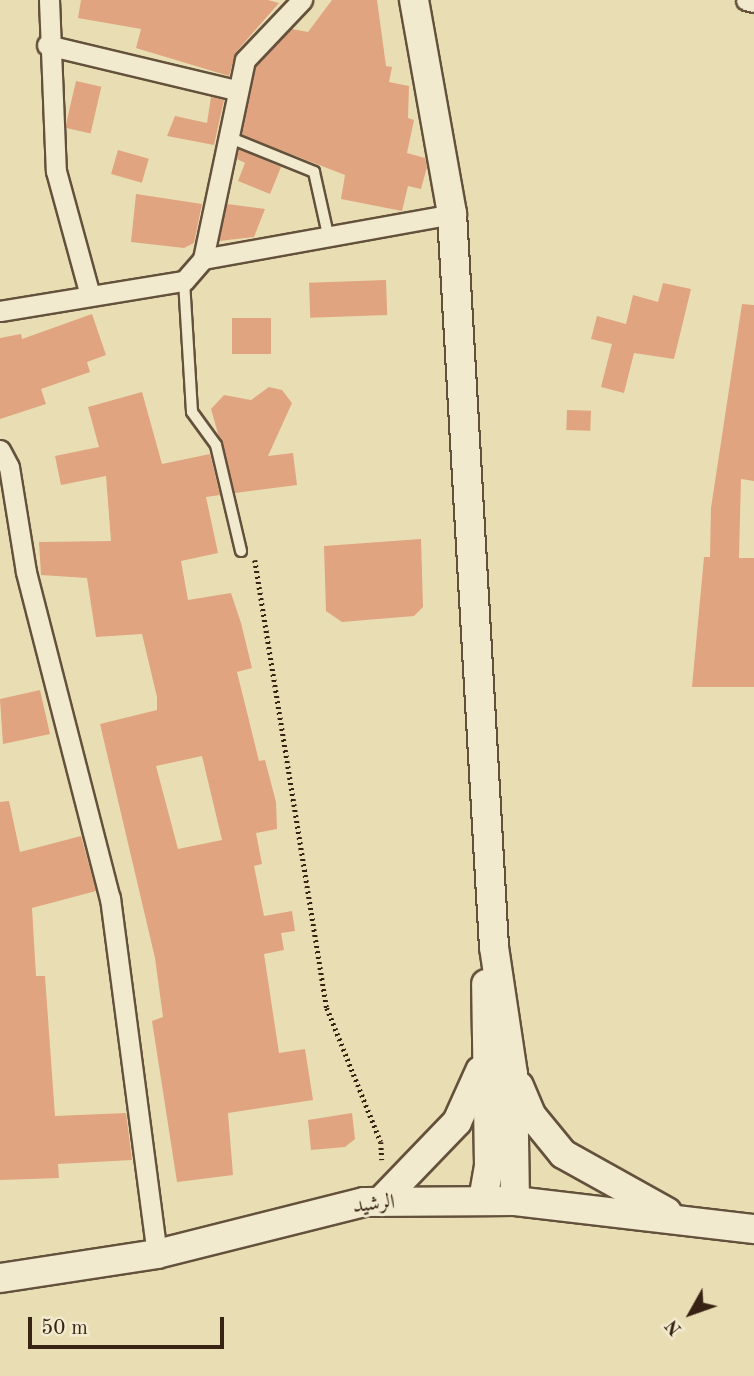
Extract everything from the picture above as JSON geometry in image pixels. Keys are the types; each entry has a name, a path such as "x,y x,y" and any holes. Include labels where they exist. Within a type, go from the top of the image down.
{"street":[{"path":"50,0 47,45 56,171 90,295"},
{"path":"414,0 452,214 494,947 513,1074 515,1201"},
{"path":"747,0 754,2"},
{"path":"0,311 184,281 203,258 236,90 245,60 296,1"},
{"path":"47,45 236,90"},
{"path":"203,258 330,239 452,214"},
{"path":"0,450 9,467 26,572 110,898 157,1254"},
{"path":"483,1200 489,1166 485,992 494,947"},
{"path":"380,1202 457,1122 485,1059"},
{"path":"513,1074 532,1116 563,1154 685,1221"},
{"name":"الرشيد","path":"0,1278 157,1254 380,1202 515,1201 754,1230"}],"lane":[{"path":"228,136 314,172 330,239"},
{"path":"184,281 192,412 216,445 241,551"}],"path":[{"path":"241,551 258,562 327,1008 381,1142 383,1165"}],"building":[{"path":"81,0 268,0 279,3 236,52 229,76 136,48 141,29 78,18"},
{"path":"332,0 377,0 386,66 392,67 389,82 409,86 408,118 414,120 407,153 425,158 427,167 421,189 408,186 402,211 341,199 345,175 242,135 256,66 292,29 308,32"},
{"path":"76,81 101,87 91,134 65,128"},
{"path":"211,97 224,100 214,145 167,136 175,116 207,123"},
{"path":"239,149 281,167 270,194 238,181 245,163 237,159"},
{"path":"118,150 149,159 142,183 111,174"},
{"path":"136,194 202,204 194,243 184,248 131,242"},
{"path":"227,204 265,209 254,237 219,241"},
{"path":"386,280 387,315 310,318 309,283"},
{"path":"663,283 691,289 674,359 634,353 624,393 601,387 612,344 591,339 597,316 626,324 633,295 658,302"},
{"path":"742,304 754,305 754,481 741,479 739,558 754,558 754,687 692,687 704,557 710,557 711,508"},
{"path":"92,314 106,355 87,362 90,372 41,389 46,404 0,419 0,338 21,334 22,339"},
{"path":"232,318 271,318 271,354 232,354"},
{"path":"269,387 282,390 292,403 268,456 293,453 297,485 235,493 211,409 224,395 251,400"},
{"path":"142,392 162,464 210,454 220,495 206,497 218,553 181,561 188,600 231,593 241,623 252,668 237,672 259,761 265,760 276,802 277,829 256,833 262,864 254,866 264,916 292,911 295,931 281,933 284,950 264,954 279,1053 305,1049 313,1100 228,1113 233,1175 177,1182 152,1021 163,1017 155,958 100,724 157,710 157,697 142,634 96,637 87,578 41,575 39,542 111,541 106,476 61,485 55,456 99,447 88,407","holes":["202,756 222,840 178,849 156,766"]},
{"path":"567,410 591,411 590,431 566,430"},
{"path":"421,539 423,607 414,616 342,622 326,611 324,546"},
{"path":"40,690 50,734 3,744 0,699"},
{"path":"9,801 20,852 81,836 96,891 32,908 36,976 45,976 55,1116 126,1113 132,1160 58,1164 59,1178 0,1180 0,802"},
{"path":"352,1113 355,1139 345,1147 311,1150 308,1120"}]}
